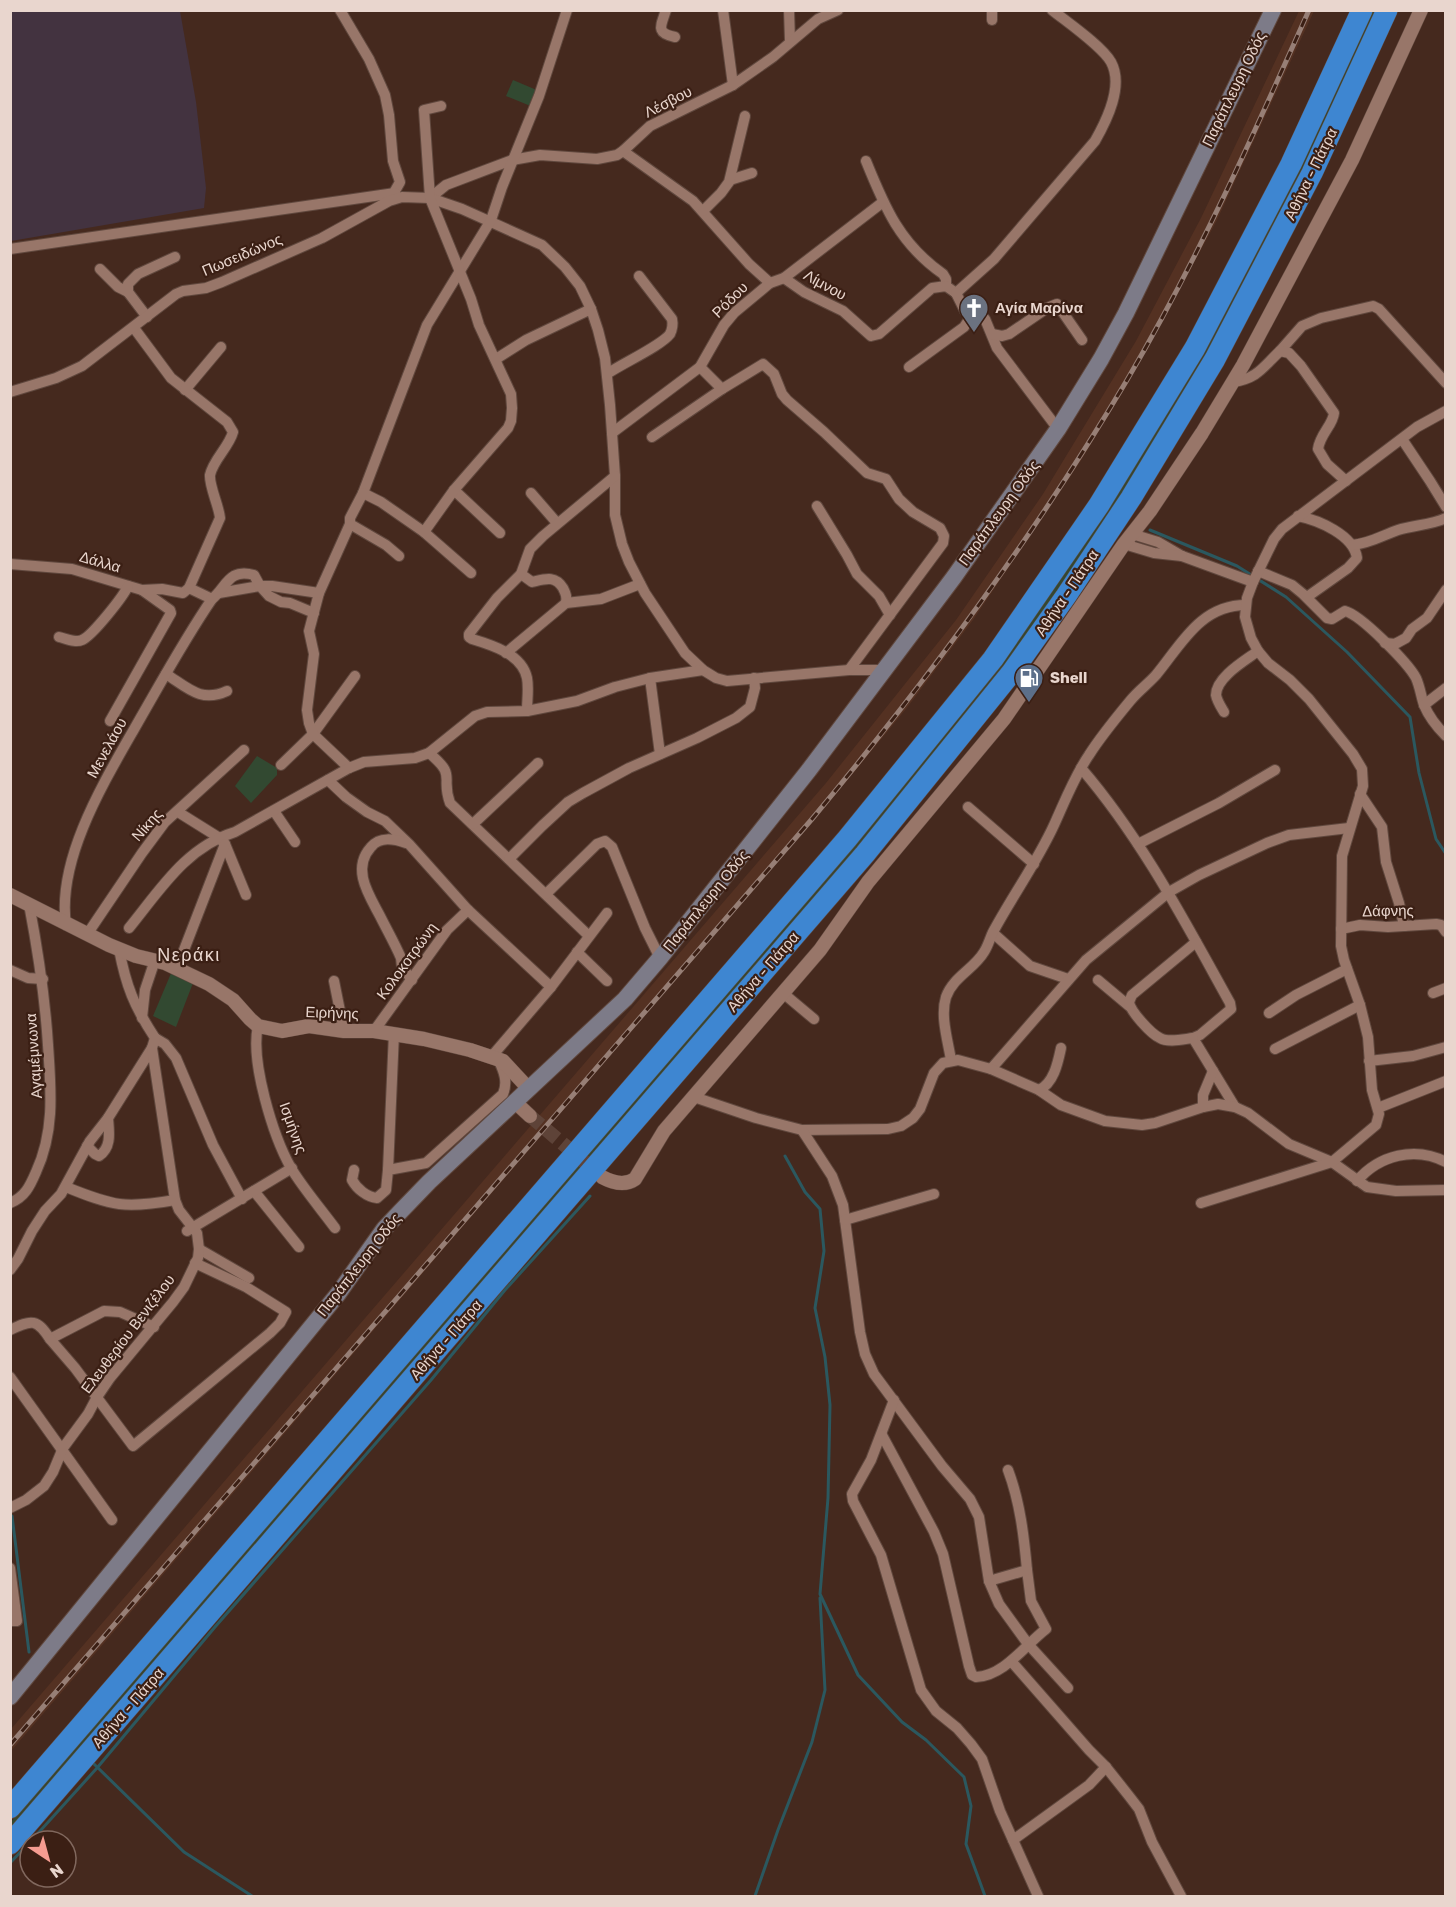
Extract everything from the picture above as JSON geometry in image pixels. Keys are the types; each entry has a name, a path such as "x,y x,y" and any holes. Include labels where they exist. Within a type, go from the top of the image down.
{"highway":[{"name":"Αθήνα - Πάτρα","path":"10,1808 847,839 993,659 1099,505 1195,348 1291,164 1362,10"},
{"name":"Αθήνα - Πάτρα","path":"10,1844 865,854 1012,672 1125,508 1210,369 1312,173 1387,10"}],"main road":[{"name":"Παράπλευρη Οδός","path":"10,1697 338,1294 384,1229 429,1182 625,999 660,958 886,670 1058,429 1101,359 1126,313 1273,10"}],"street":[{"path":"10,249 392,197 400,182 393,161 385,95 369,59 340,10"},
{"path":"349,768 313,734 309,723 308,710 314,654 309,631 319,593 380,453 419,343 491,220 512,160 539,96 567,10"},
{"path":"666,10 661,31 675,37"},
{"path":"723,10 733,85"},
{"path":"789,10 790,41"},
{"name":"Λέσβου","path":"430,198 446,185 512,160 540,155 606,159 623,151 650,126 733,85 772,57 818,18 837,10"},
{"path":"956,293 994,259 1095,141 1110,108 1115,90 1115,73 1112,63 1052,10"},
{"path":"603,1177 616,1183 630,1182 635,1179 664,1131 829,940 868,882 1004,719 1128,539 1150,511 1233,382 1352,160 1421,10"},
{"path":"424,532 454,490 499,439 511,421 511,394 478,325 471,299 430,198 424,110 441,106"},
{"path":"703,211 722,193 730,180 745,116"},
{"path":"623,151 678,188 703,211 749,264 770,283"},
{"path":"866,161 883,201 911,248 943,274 946,286 956,293 965,311 984,319 997,348 1058,429"},
{"path":"730,180 752,173"},
{"name":"Πωσειδώνος","path":"10,392 70,373 82,366 176,294 206,288 322,238 392,197 430,198 491,220 550,250 573,275 591,309 605,358 607,374 615,476 615,515 618,530 629,562 640,584 685,653 703,670"},
{"name":"Ρόδου","path":"612,433 700,367 724,325 734,313 770,283 784,278 883,201"},
{"path":"128,292 128,284 138,274 175,257"},
{"path":"100,269 118,287 128,292 147,317"},
{"path":"607,374 662,341 670,334 673,326 672,320 639,276"},
{"name":"Λίμνου","path":"784,278 804,292 843,311 871,336 879,334 932,288 946,286"},
{"path":"992,334 1002,336 1009,333 1057,304 1082,340"},
{"path":"1233,382 1247,380 1256,375 1302,326 1321,318 1373,306 1379,309 1446,383"},
{"path":"496,359 526,340 591,309"},
{"path":"909,367 964,327 970,315"},
{"path":"134,328 171,378 227,422 233,432 210,474 210,483 220,509 220,518 189,588 183,593 162,589 142,590"},
{"path":"185,390 221,347"},
{"path":"1280,351 1289,353 1295,359 1334,413 1334,418 1321,435 1318,449 1327,464 1346,481"},
{"path":"652,437 722,389 764,364 774,374 787,400 867,473 886,479 899,499 913,512 940,528 944,536 943,543 849,670"},
{"path":"700,367 722,389"},
{"path":"1201,1203 1332,1162 1376,1125 1379,1119 1372,1090 1368,1037 1341,946 1341,865 1349,828 1364,780 1360,764 1309,699 1268,663 1258,651 1247,628 1246,605 1253,582 1278,534 1298,516 1425,422 1446,411"},
{"path":"1402,439 1446,507"},
{"path":"527,711 526,675 513,657 493,646 471,639 469,634 497,598 521,574 530,549 557,523 615,476"},
{"path":"454,490 500,533"},
{"path":"363,493 381,502 424,532 471,573"},
{"path":"531,493 557,523"},
{"path":"817,506 857,574 879,596 890,615"},
{"path":"1298,516 1314,519 1326,525 1352,545 1356,550 1357,558 1354,563 1307,597"},
{"path":"1352,545 1363,544 1398,530 1438,522 1446,518"},
{"path":"350,524 399,556"},
{"path":"1128,539 1154,553 1182,556 1253,582"},
{"name":"Δάλλα","path":"10,564 72,569 142,590 168,607 171,613 110,721"},
{"path":"1258,571 1292,585 1327,618 1332,619 1345,611 1351,613 1385,643 1412,673 1424,705 1446,736"},
{"name":"Μενελάου","path":"66,925 66,889 80,836 101,788 166,674 225,582 243,573 254,574 260,586"},
{"path":"521,574 532,582 549,578 557,580 566,594 566,603"},
{"path":"506,653 566,603 601,599 640,584"},
{"path":"59,637 77,641 87,637 120,599 128,586"},
{"path":"260,586 319,593"},
{"path":"260,586 269,596 314,613"},
{"path":"189,588 215,596"},
{"path":"1385,643 1395,644 1406,638 1412,629 1427,618 1446,590"},
{"path":"951,1060 944,1008 947,994 953,984 983,955 993,933 1034,864 1081,768 1108,729 1158,672 1185,635 1197,624 1223,609 1246,605"},
{"path":"1224,712 1218,701 1218,687 1231,671 1258,651"},
{"path":"129,928 187,858 349,768 364,762 409,759 429,753 474,716 487,712 527,711 577,700 650,678 703,670 716,678 727,681 849,670 886,670"},
{"path":"166,674 202,696 218,695 227,690"},
{"path":"281,765 313,734 355,676"},
{"path":"650,678 660,754"},
{"path":"509,859 568,802 598,784 697,738 745,711 750,706 753,697 754,678"},
{"path":"1424,705 1446,688"},
{"name":"Νίκης","path":"88,933 165,822 244,750"},
{"path":"429,753 443,765 447,772 450,803 589,936"},
{"path":"473,824 538,763"},
{"path":"1081,768 1104,795 1169,892 1231,1009 1200,1035 1193,1038 1166,1040 1159,1038 1129,1006 1098,980"},
{"path":"1138,844 1219,803 1275,770"},
{"path":"328,780 353,802 385,821 409,844 468,910 551,987"},
{"path":"1360,794 1382,827 1386,862 1400,903 1404,926"},
{"path":"968,807 1034,864"},
{"path":"274,811 295,842"},
{"path":"178,812 221,841 246,895"},
{"path":"992,1069 1086,960 1169,892 1267,843 1290,836 1349,828"},
{"path":"409,844 399,840 378,841 367,852 362,870 365,888 401,958 402,967 412,980"},
{"path":"177,968 221,841"},
{"path":"546,894 585,854 597,844 605,841 612,847 645,928 660,958"},
{"path":"10,895 66,925 119,949 177,968 223,992 258,1026"},
{"name":"Αγαμέμνωνα","path":"15,1201 25,1193 35,1176 50,1128 51,1082 43,980 29,904"},
{"name":"Κολοκοτρώνη","path":"374,1031 447,930 468,910"},
{"path":"388,1170 426,1163 503,1094 506,1086 504,1072 495,1057 606,913"},
{"name":"Δάφνης","path":"1341,929 1360,925 1436,924 1441,925 1446,932"},
{"path":"993,933 1030,966 1068,979"},
{"path":"1129,1006 1132,995 1196,942"},
{"path":"119,949 128,990 153,1043 175,1200 190,1229 197,1233 199,1249 249,1278"},
{"path":"577,952 606,981"},
{"path":"142,1018 145,990 155,960"},
{"path":"1269,1013 1296,995 1347,969"},
{"path":"10,970 28,978 43,980"},
{"path":"334,981 344,1031"},
{"path":"1433,993 1446,988"},
{"path":"783,993 814,1019"},
{"path":"1275,1048 1360,1005"},
{"name":"Ειρήνης","path":"258,1026 282,1031 309,1026 344,1031 394,1033 495,1057 506,1064 529,1089"},
{"name":"Ισμήνης","path":"258,1026 256,1053 273,1124 292,1168 335,1228"},
{"path":"354,1170 352,1180 355,1186 372,1198 377,1198 386,1190 394,1033"},
{"path":"1193,1038 1235,1107"},
{"path":"10,1270 36,1224 66,1187 87,1146 108,1118 153,1043"},
{"path":"153,1043 165,1044 176,1058 213,1145 242,1199"},
{"path":"1369,1061 1413,1056 1446,1047"},
{"path":"1040,1090 1044,1088 1053,1074 1059,1061 1061,1048"},
{"path":"694,1097 756,1118 802,1130 888,1129 907,1123 920,1109 934,1073 943,1063 951,1060 970,1062 1040,1090 1061,1105 1073,1110 1122,1124 1155,1123 1218,1104 1235,1107 1248,1113 1289,1144 1332,1162 1367,1187 1381,1191 1446,1190"},
{"path":"1203,1107 1203,1095 1213,1071"},
{"path":"1378,1108 1446,1081"},
{"path":"515,1102 530,1116"},
{"path":"87,1146 99,1156 103,1154 109,1139 108,1118"},
{"path":"802,1130 832,1176 838,1190 845,1220 862,1343 874,1374 942,1466 970,1499 978,1512 989,1581 999,1604 1028,1644 1068,1688"},
{"path":"1357,1181 1374,1166 1398,1154 1430,1157 1446,1162"},
{"path":"190,1229 292,1168"},
{"path":"66,1187 102,1201 126,1206 141,1206 175,1200"},
{"path":"254,1191 299,1247"},
{"path":"845,1220 934,1194"},
{"name":"Ελευθερίου Βενιζέλου","path":"10,1508 26,1500 44,1486 63,1448 110,1378 154,1328 184,1287 199,1249"},
{"path":"10,1330 24,1324 40,1324 133,1446 239,1360 280,1323 286,1312 246,1287 195,1263"},
{"path":"50,1339 104,1311 120,1312 154,1328"},
{"path":"10,1377 63,1448 112,1520"},
{"path":"894,1400 882,1435 852,1494 853,1501 881,1556 921,1690 936,1711 972,1744 982,1759 1000,1810 1038,1896"},
{"path":"882,1435 934,1532 943,1554 972,1675 979,1677 992,1673 1011,1661 1046,1629 1031,1601 1024,1535 1014,1486 1008,1470"},
{"path":"10,1568 17,1621 10,1621"},
{"path":"989,1581 1027,1570"},
{"path":"1011,1661 1106,1767 1139,1809 1152,1842 1180,1896"},
{"path":"1013,1840 1089,1785 1106,1767"}],"shaded area":[{"path":"11,10 180,11 196,102 206,188 204,208 11,241"},
{"path":"1299,11 1314,11 1216,222 1127,385 1080,462 973,620 906,709 845,783 11,1751 11,1729 826,783 956,620 1043,494 1136,341 1201,218"}],"green space":[{"path":"1371,11 1377,11 1304,168 1229,315 1124,492 1059,590 1004,667 872,830 11,1829 11,1822 839,862 1054,588"},
{"path":"513,80 539,91 533,107 506,96"},
{"path":"257,756 277,768 277,775 251,803 235,786"},
{"path":"172,971 193,983 176,1027 153,1016"}],"waterway":[{"path":"1150,530 1237,566 1286,597 1347,652 1410,717 1419,773 1436,839 1446,854"},
{"path":"785,1156 805,1192 820,1209 824,1251 815,1308 825,1357 830,1405 828,1498 820,1594 858,1675 902,1722 926,1740 964,1777 971,1806 966,1844 985,1896"},
{"path":"42,1829 431,1380 505,1290 590,1196"},
{"path":"12,1516 29,1652"},
{"path":"755,1896 812,1742 825,1690 820,1598"},
{"path":"94,1764 184,1852 252,1896"},
{"path":"10,1863 18,1855"}],"tunnel":[{"path":"530,1116 599,1174"}],"railway":[{"path":"10,1745 812,819 938,660 1055,494 1092,438 1153,335 1201,244 1309,10"}],"place":[{"name":"Αγία Μαρίνα","path":"974,334"},
{"name":"Shell","path":"1029,704"}],"district":[{"name":"Νεράκι","path":"189,955"}]}
